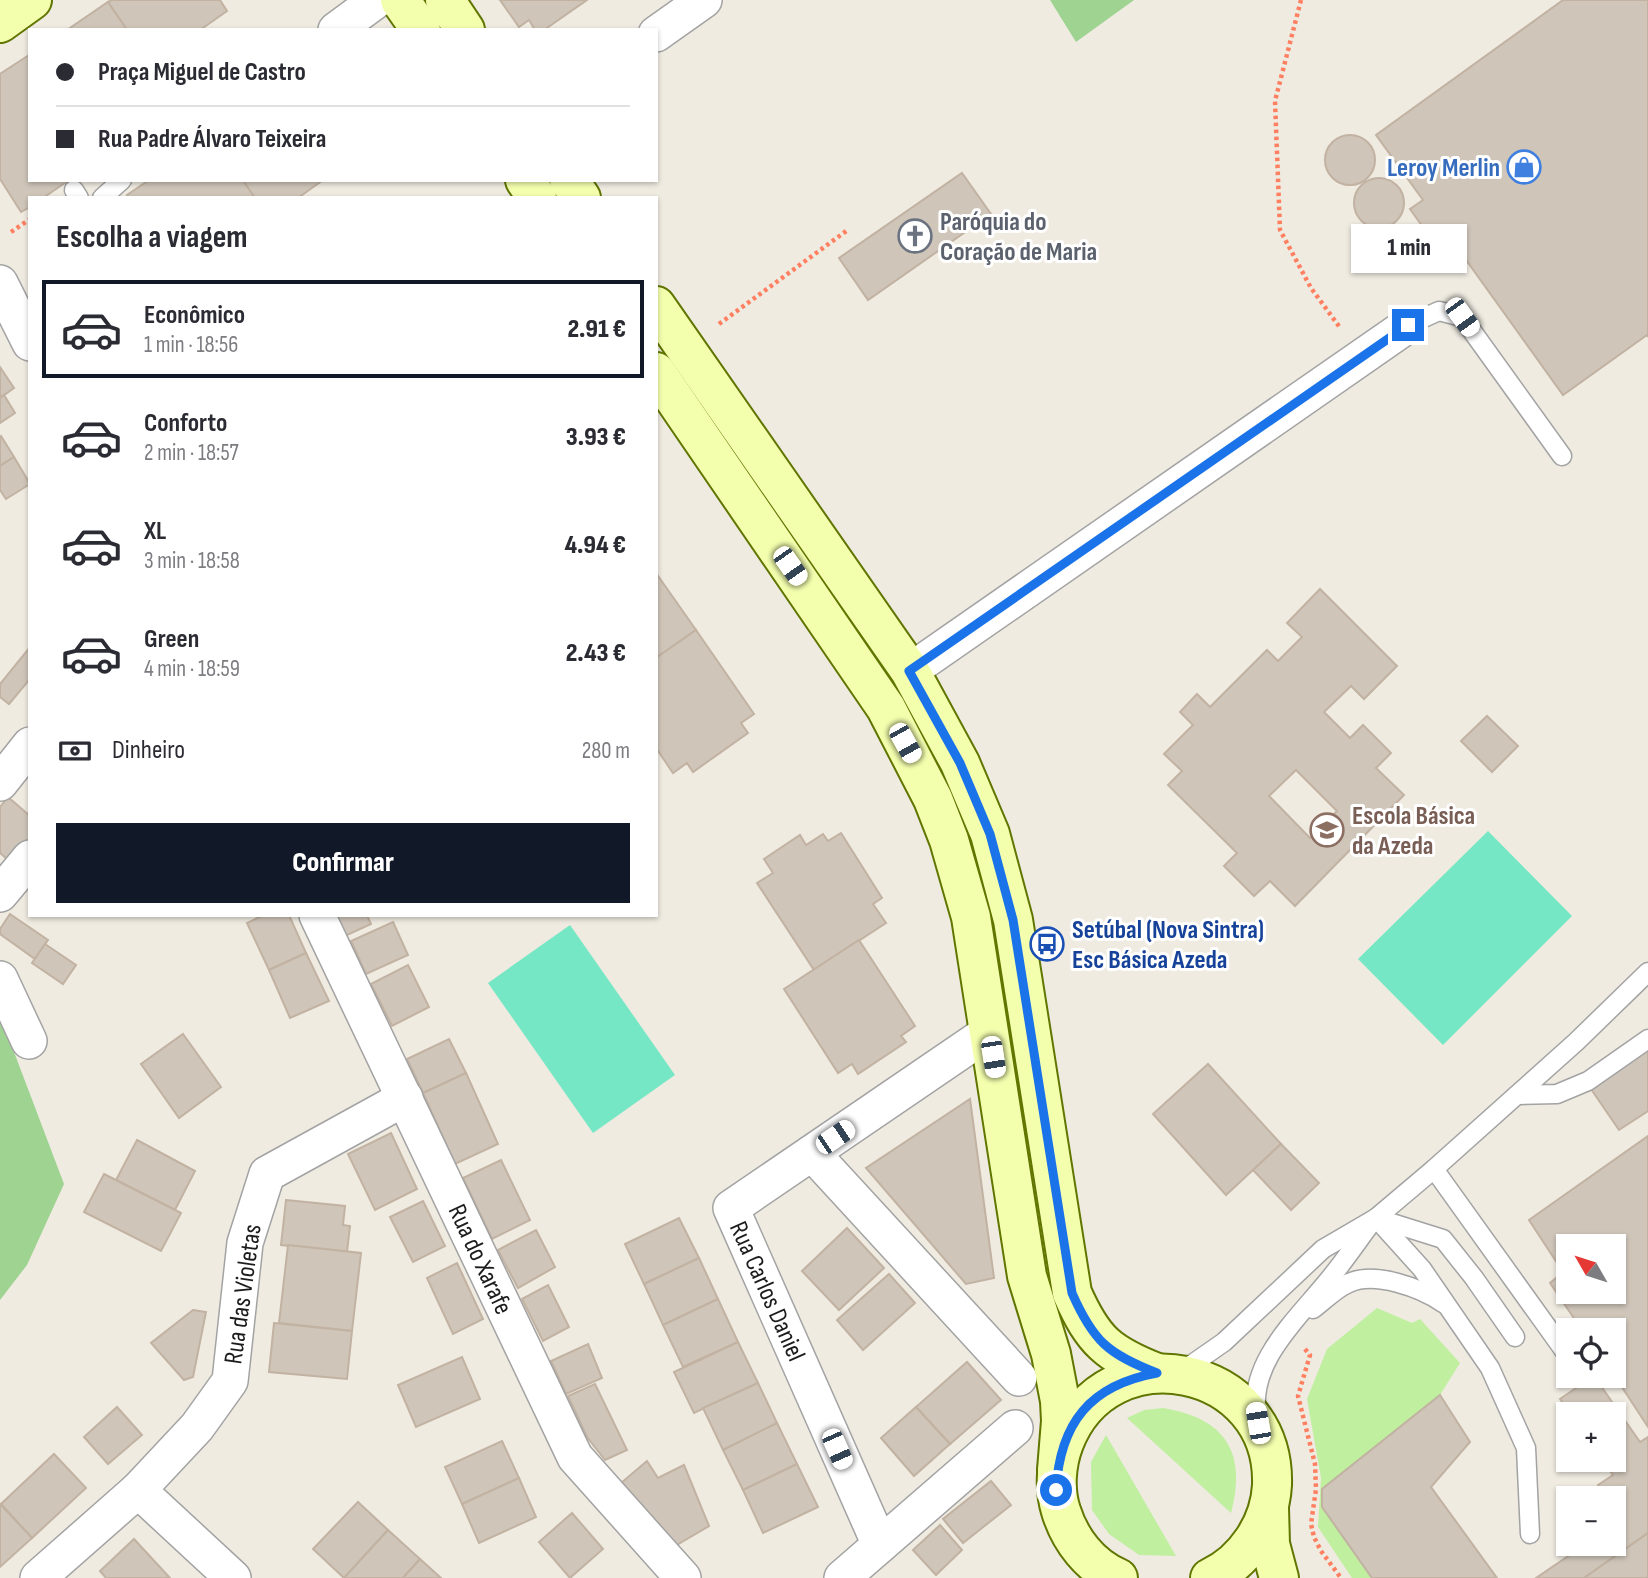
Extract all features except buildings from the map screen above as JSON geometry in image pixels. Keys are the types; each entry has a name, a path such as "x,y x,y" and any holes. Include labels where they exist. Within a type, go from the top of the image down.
{"street":[{"path":"0,23 32,0"},
{"path":"339,28 377,0"},
{"path":"400,0 420,28"},
{"path":"445,0 464,28"},
{"path":"658,33 704,0"},
{"path":"0,283 28,339"},
{"path":"658,309 909,671 960,763 990,834 1013,920 1072,1293 1084,1321 1103,1344 1130,1363 1197,1378 1215,1385 1246,1409 1265,1441 1271,1469 1270,1544 1279,1578"},
{"path":"909,671 1408,325"},
{"path":"658,375 859,666 915,761 949,840 971,917 1027,1276 1051,1354 1060,1401 1056,1490 1066,1525 1092,1578"},
{"path":"0,783 28,748"},
{"path":"0,894 28,860"},
{"name":"Rua do Xarafe","path":"318,917 575,1457 683,1578"},
{"path":"0,979 29,1041"},
{"name":"Rua Carlos Daniel","path":"880,1545 731,1209 989,1031"},
{"name":"Rua das Violetas","path":"38,1578 138,1490 197,1427 230,1381 245,1243 267,1174 405,1098"},
{"path":"812,1153 1018,1378"},
{"path":"1057,1470 1067,1434 1089,1403 1120,1382 1167,1373"},
{"path":"842,1578 1015,1428"},
{"path":"138,1490 233,1578"},
{"path":"1219,1574 1254,1540 1269,1505"},
{"path":"1066,1525 1087,1556 1118,1578"}],"lane":[{"path":"104,196 120,182"},
{"path":"1408,325 1439,310 1462,317 1562,456"},
{"path":"1167,1373 1224,1342 1322,1249 1376,1218 1517,1095 1648,972"},
{"path":"1517,1095 1557,1094 1588,1081 1648,1040"},
{"path":"1434,1169 1556,1339"},
{"path":"1376,1218 1422,1269 1490,1368 1526,1448 1530,1534"},
{"path":"1265,1441 1255,1409 1267,1360 1288,1329 1376,1218"},
{"path":"1376,1218 1443,1239 1475,1278 1515,1337"},
{"path":"1288,1329 1350,1282 1380,1279 1396,1282 1433,1296 1448,1307"}],"path":[{"path":"1301,0 1275,101 1280,230 1311,288 1362,358"},
{"path":"11,232 28,220"},
{"path":"719,324 849,229"},
{"path":"1288,1329 1310,1355 1298,1396 1315,1464 1316,1489 1311,1524 1321,1551 1341,1578"}],"green space":[{"path":"1050,0 1134,0 1076,42"},
{"path":"1488,831 1572,916 1443,1045 1358,959"},
{"path":"570,925 675,1075 593,1133 488,983"},
{"path":"0,1015 64,1184 27,1265 0,1300"},
{"path":"1377,1308 1412,1323 1420,1319 1460,1363 1440,1395 1322,1489 1322,1507 1372,1578 1352,1578 1318,1527 1321,1478 1307,1399 1327,1349"},
{"path":"1163,1408 1202,1420 1226,1441 1236,1472 1231,1513 1127,1418 1144,1410"},
{"path":"1106,1435 1176,1556 1139,1555 1109,1534 1092,1510 1091,1462"}],"place":[{"name":"Leroy Merlin","path":"1524,167"},
{"name":"Paróquia do Coração de Maria","path":"915,236"},
{"name":"Escola Básica da Azeda","path":"1327,830"},
{"name":"Setúbal (Nova Sintra) Esc Básica Azeda","path":"1047,944"}],"route":[{"path":"1056,1490 1060,1452 1067,1434 1089,1403 1120,1382 1157,1373 1130,1363 1103,1344 1084,1321 1072,1293 1013,920 990,834 960,763 909,671 1408,325"}]}
